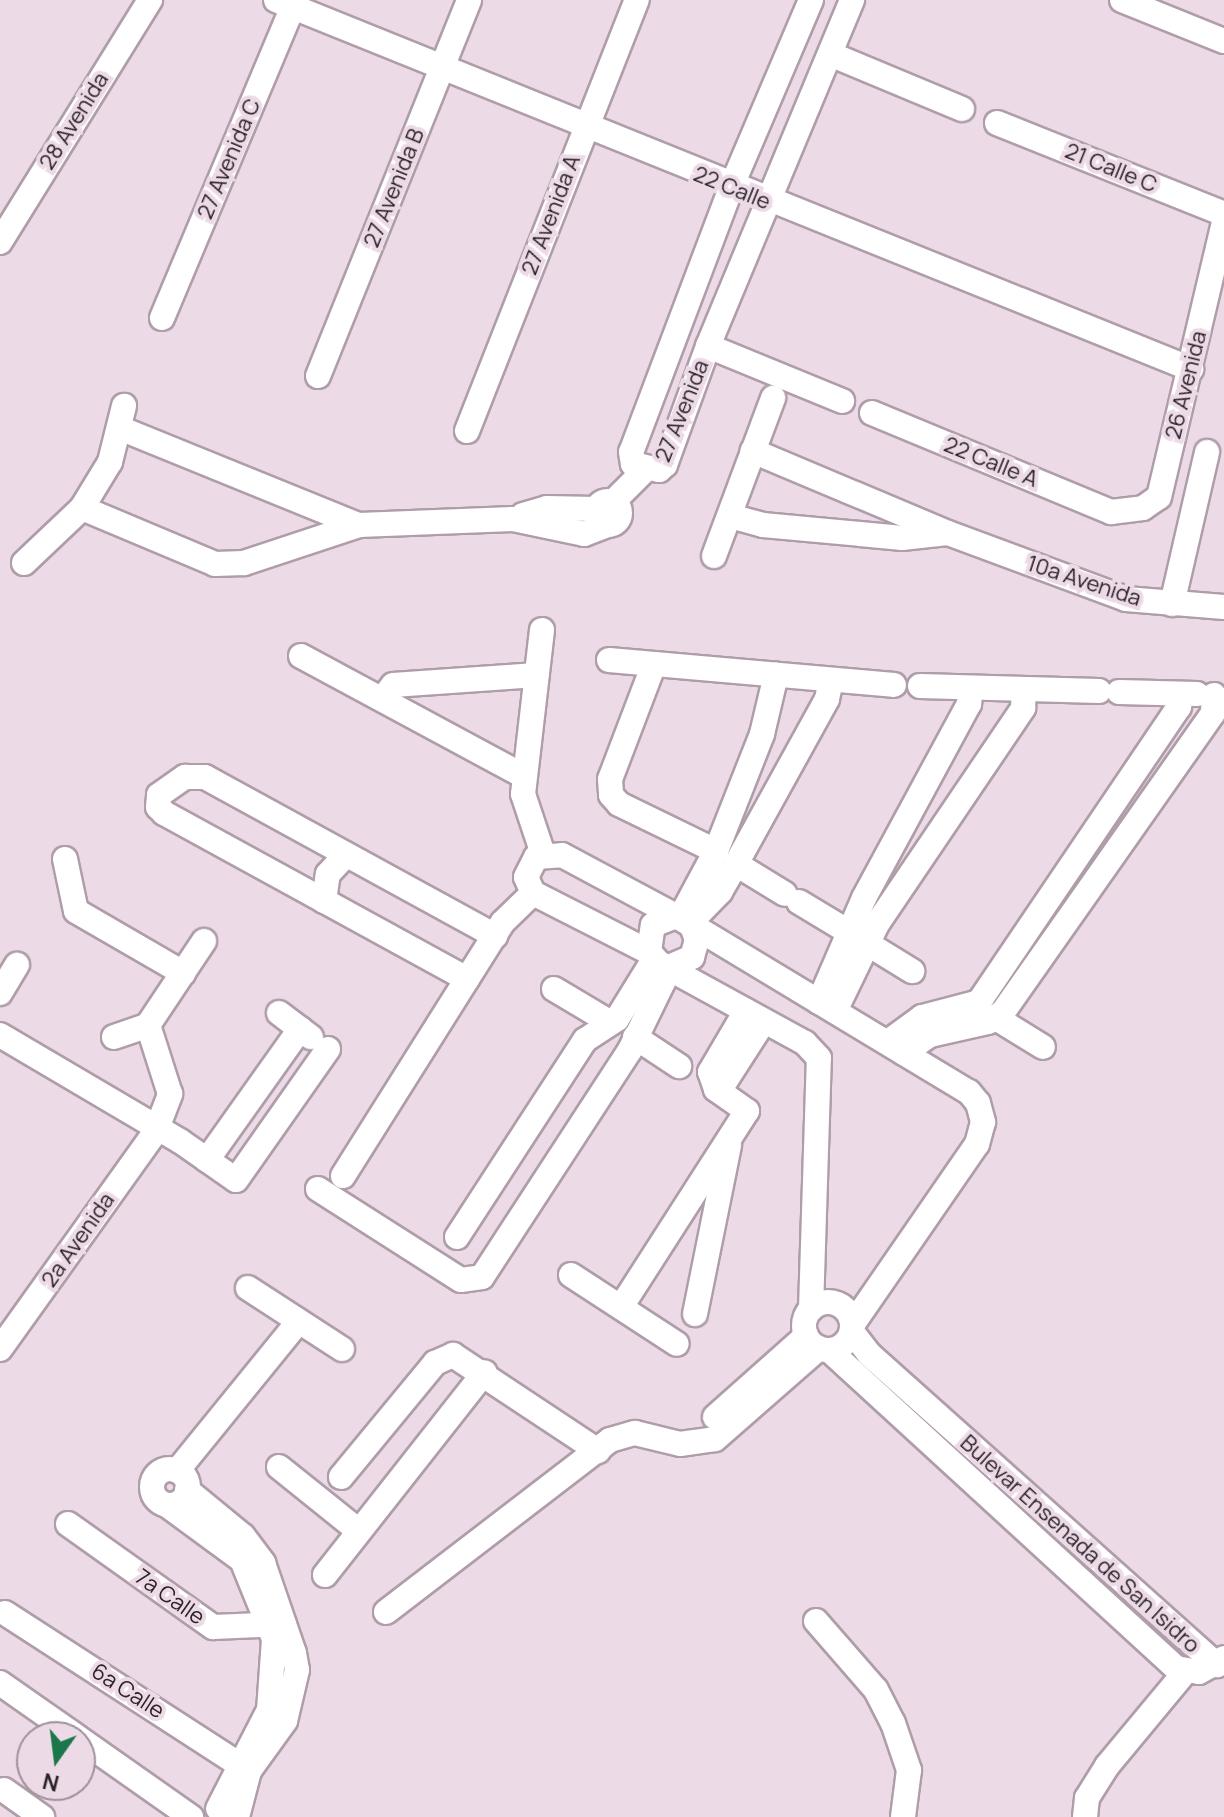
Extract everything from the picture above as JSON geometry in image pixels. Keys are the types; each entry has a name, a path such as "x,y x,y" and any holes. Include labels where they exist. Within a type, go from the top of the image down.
{"street":[{"name":"28 Avenida","path":"0,242 150,0"},
{"name":"27 Avenida B","path":"318,376 469,0"},
{"name":"27 Avenida A","path":"467,431 637,0"},
{"name":"27 Avenida","path":"811,0 731,188 631,452 633,464 659,470 665,465 708,346 852,0"},
{"path":"1122,0 1224,41"},
{"name":"22 Calle","path":"288,2 585,129 1191,369"},
{"name":"27 Avenida C","path":"162,318 288,2"},
{"path":"830,54 962,109"},
{"name":"21 Calle C","path":"997,123 1224,214"},
{"name":"26 Avenida","path":"1111,512 1134,511 1159,497 1224,222"},
{"path":"708,346 842,401"},
{"path":"714,556 773,398"},
{"name":"22 Calle A","path":"872,413 1111,512"},
{"path":"24,563 82,508 110,462 123,417 359,525"},
{"name":"10a Avenida","path":"753,451 948,533 1097,590 1172,604 1224,607"},
{"path":"1172,604 1207,452"},
{"path":"82,508 215,564 244,563 359,525 513,519 547,508 606,512 647,468"},
{"name":"10a Avenida","path":"730,516 763,525 902,538 948,533"},
{"path":"386,1612 626,1433 673,1443 697,1441 703,1428 818,1345 841,1347 977,1144 983,1127 981,1109 969,1092 684,922 552,854 523,794 542,630"},
{"path":"301,656 524,776"},
{"path":"609,660 894,685"},
{"path":"654,664 610,779 611,795 619,804 726,858 912,971"},
{"path":"383,698 393,685 537,675"},
{"path":"318,1189 468,1281 487,1274 654,1003 660,961 653,925 684,922 720,892 726,858 776,675"},
{"path":"726,858 827,699 831,680"},
{"path":"896,1048 938,1032 996,1018 1213,713 1219,695 920,686"},
{"path":"860,939 864,898 969,704 971,688"},
{"path":"827,1007 860,939 1023,708 1024,689"},
{"path":"896,1048 922,1017 979,1002 1179,707 1181,694"},
{"path":"467,979 164,813 157,798 185,777 201,776 495,936"},
{"path":"552,854 527,870 533,893 811,1047 822,1065 811,1309 804,1325 818,1345"},
{"path":"324,901 328,874 346,855"},
{"path":"65,859 76,911 183,973"},
{"path":"343,1176 495,936 533,893"},
{"path":"457,1237 487,1197 585,1040 611,1023 660,961 692,957 697,940 684,922"},
{"path":"114,1037 148,1025 204,941"},
{"path":"0,993 17,965"},
{"path":"554,989 611,1023"},
{"path":"0,1035 236,1180 333,1053 279,1013"},
{"path":"621,1307 747,1111 719,1091 711,1067 755,1016"},
{"path":"996,1018 1043,1047"},
{"name":"2a Avenida","path":"0,1349 156,1131 170,1094 148,1025"},
{"path":"207,1160 300,1029"},
{"path":"635,1037 679,1066"},
{"path":"695,1314 732,1131"},
{"path":"487,1197 521,1219"},
{"path":"571,1275 677,1344"},
{"path":"248,1288 342,1349"},
{"path":"811,1309 821,1303 839,1305 852,1329"},
{"path":"279,1624 242,1560 167,1505 181,1501 182,1480 299,1321"},
{"name":"Bulevar Ensenada de San Isidro","path":"852,1329 869,1354 1174,1628 1221,1662"},
{"name":"Bulevar Ensenada de San Isidro","path":"818,1345 1156,1649 1186,1671 1221,1662"},
{"path":"341,1477 441,1359 462,1356 598,1451"},
{"path":"325,1575 485,1372"},
{"path":"279,1467 359,1531"},
{"path":"182,1480 254,1549 279,1624 269,1710 222,1815"},
{"name":"7a Calle","path":"68,1524 207,1624 279,1624"},
{"name":"6a Calle","path":"5,1613 244,1767"},
{"path":"816,1621 876,1690 893,1723 909,1770 903,1817"},
{"path":"1156,1649 1174,1628"},
{"path":"1085,1817 1087,1798 1107,1766 1186,1671"},
{"path":"0,1683 55,1721"},
{"path":"96,1750 191,1817"},
{"path":"4,1790 42,1817"}]}
